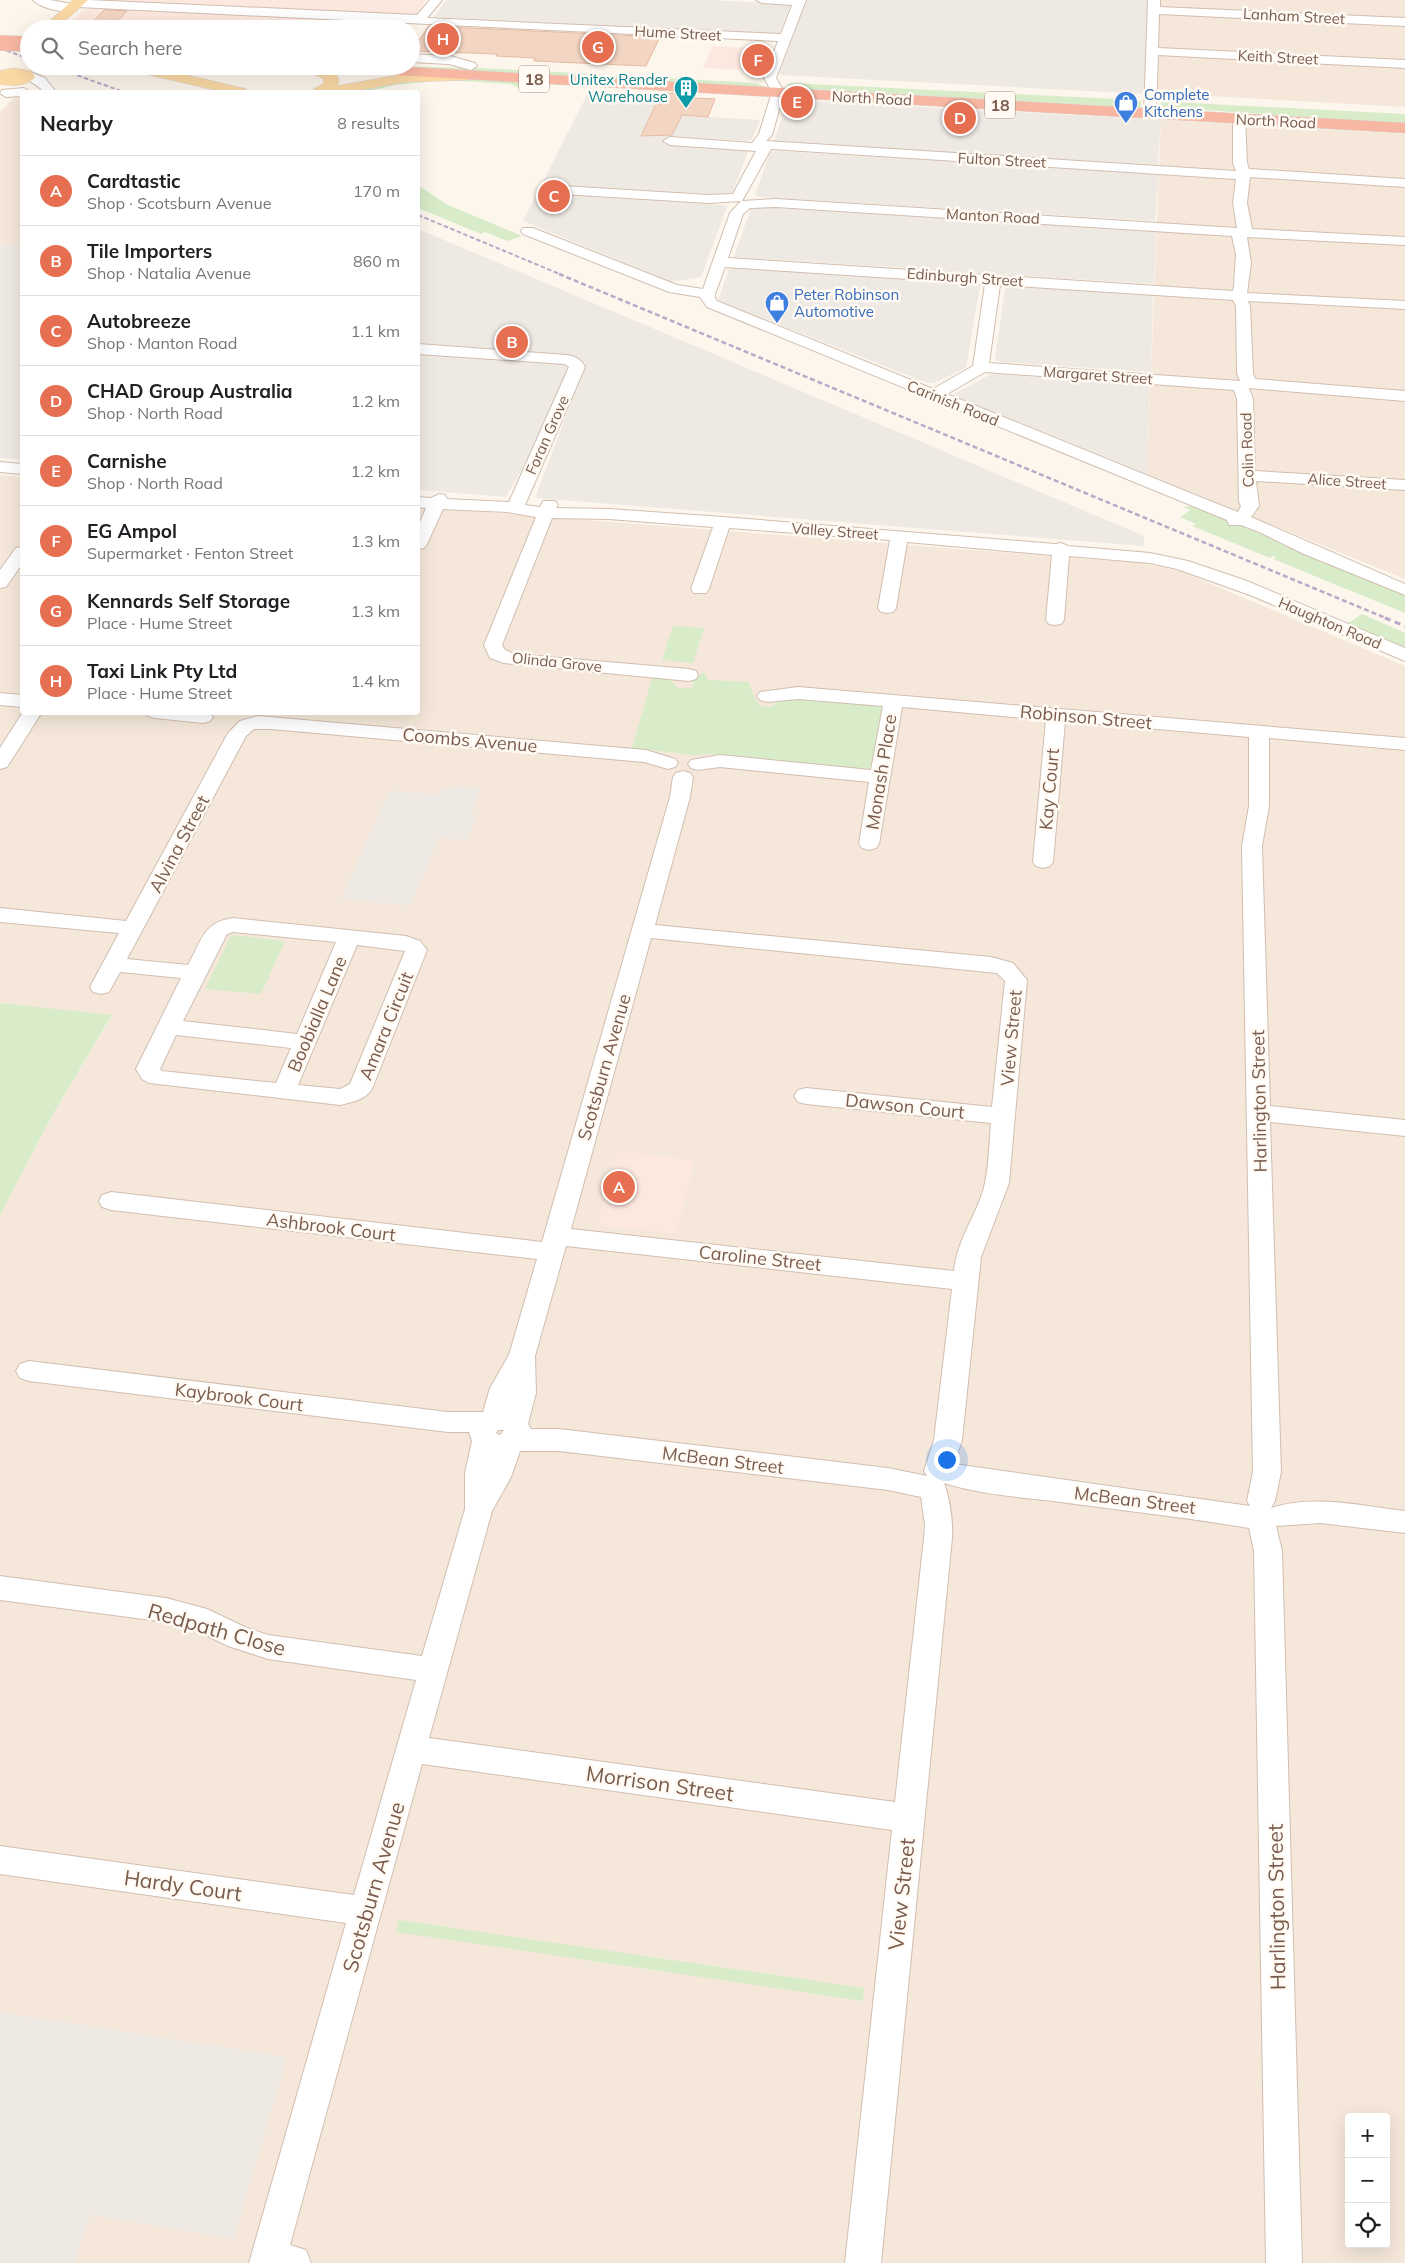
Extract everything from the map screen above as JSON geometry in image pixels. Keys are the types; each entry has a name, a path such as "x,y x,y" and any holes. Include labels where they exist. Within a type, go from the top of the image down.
{"highway":[{"path":"0,43 20,44"},
{"path":"8,77 20,60"},
{"name":"North Road","path":"420,65 472,71 778,92 1405,128"},
{"name":"North Road","path":"420,70 770,78 910,85"},
{"path":"1145,97 1170,98"}],"main road":[{"path":"61,20 77,4"},
{"path":"343,90 404,78 472,71"},
{"path":"139,75 208,90"},
{"path":"167,75 232,90"},
{"path":"322,90 330,85 332,81 331,77 327,75"},
{"path":"340,90 361,75"}],"street":[{"path":"39,0 56,6 77,4"},
{"path":"423,19 436,0"},
{"path":"708,297 778,92 770,78 800,1 762,0"},
{"name":"Hume Street","path":"77,4 423,19 450,22 786,38"},
{"path":"1150,114 1145,97 1154,5"},
{"name":"Lanham Street","path":"1154,5 1405,22"},
{"name":"Keith Street","path":"1151,51 1405,64"},
{"name":"North Road","path":"420,58 450,60 472,71"},
{"path":"8,77 32,85 36,90"},
{"path":"8,77 42,82 48,90"},
{"name":"Colin Road","path":"1234,517 1250,508 1248,502 1239,119"},
{"name":"Fulton Street","path":"670,141 1405,183"},
{"name":"Manton Road","path":"546,189 1405,241"},
{"name":"Carinish Road","path":"528,231 674,289 691,298 708,297 718,307 1234,517 1405,590"},
{"name":"Edinburgh Street","path":"720,262 1405,305"},
{"path":"933,395 977,372 981,367 993,279"},
{"name":"Foran Grove","path":"420,349 568,360 575,363 577,367 516,506"},
{"name":"Margaret Street","path":"981,367 1405,396"},
{"path":"0,467 20,468"},
{"name":"Alice Street","path":"1248,473 1405,485"},
{"name":"Valley Street","path":"420,497 438,501"},
{"path":"420,540 438,501"},
{"name":"Valley Street","path":"420,502 438,501 516,506 1162,557"},
{"name":"Olinda Grove","path":"548,509 492,645 497,654 511,659 690,677"},
{"path":"700,588 723,522"},
{"path":"887,608 899,536"},
{"path":"1055,620 1061,548"},
{"path":"0,583 20,555"},
{"name":"Haughton Road","path":"1162,557 1196,564 1254,591 1405,655"},
{"name":"Robinson Street","path":"763,697 798,693 1405,744"},
{"path":"0,699 20,701"},
{"name":"Monash Place","path":"870,844 893,701"},
{"path":"0,763 31,715"},
{"path":"184,715 203,717"},
{"name":"Kay Court","path":"1043,862 1056,715"},
{"name":"Coombs Avenue","path":"271,723 336,720 646,756 683,768 720,762 880,777"},
{"name":"Alvina Street","path":"101,987 238,733 247,725 271,723"},
{"name":"Harlington Street","path":"1259,731 1259,806 1252,846 1260,1113 1267,1472 1272,1488 1267,1516 1284,2263"},
{"name":"Scotsburn Avenue","path":"276,2262 366,1911 478,1510 498,1477 501,1431 524,1393 522,1356 680,797 683,768"},
{"path":"0,915 134,928"},
{"name":"Amara Circuit","path":"233,924 406,942 416,950 360,1089 352,1094 340,1097 157,1078 150,1074 148,1069 195,973 218,930 233,924"},
{"name":"View Street","path":"642,930 991,964 1005,968 1013,975 1016,983 996,1191 970,1249 965,1282 863,2263"},
{"name":"Boobialla Lane","path":"284,1091 349,937"},
{"path":"114,964 195,973"},
{"path":"168,1027 304,1042"},
{"name":"Dawson Court","path":"806,1096 1004,1116"},
{"path":"1260,1113 1405,1128"},
{"name":"Ashbrook Court","path":"111,1201 554,1244"},
{"name":"Caroline Street","path":"554,1244 965,1282"},
{"name":"Kaybrook Court","path":"29,1371 448,1422 501,1431"},
{"name":"McBean Street","path":"501,1431 559,1440 888,1479 999,1484 1267,1516 1320,1512 1405,1522"},
{"name":"Redpath Close","path":"0,1588 166,1610 197,1618 244,1640 268,1647 434,1670"},
{"name":"Morrison Street","path":"412,1749 908,1818"},
{"name":"Hardy Court","path":"0,1860 366,1911"}],"shaded area":[{"path":"102,0 426,0 416,15 411,16"},
{"path":"446,0 710,0 791,4 779,34 434,17"},
{"path":"805,0 1148,0 1146,94 779,75"},
{"path":"1157,0 1405,0 1405,107 1155,93"},
{"path":"90,8 344,20 73,20 83,10"},
{"path":"713,46 769,49 760,71 703,68"},
{"path":"589,91 666,93 658,114 760,120 752,139 747,141 672,136 668,144 748,151 732,194 542,184"},
{"path":"20,97 20,246 0,244 0,112 13,99"},
{"path":"788,101 1161,120 1158,165 774,141"},
{"path":"1161,120 1405,134 1405,579 1147,474"},
{"path":"770,152 1159,173 1155,221 759,197 755,195"},
{"path":"537,193 723,205 727,207 701,277 671,282 523,221"},
{"path":"751,208 1156,231 1154,284 734,257"},
{"path":"420,230 1144,536 1144,546 535,498 587,360 506,497 420,490"},
{"path":"0,244 20,246 20,460 0,458"},
{"path":"729,269 975,283 980,286 966,368 934,383 927,383 720,301 719,298"},
{"path":"1005,287 1153,295 1151,372 1000,362 995,359"},
{"path":"991,374 1150,385 1147,474 955,396 954,394"},
{"path":"0,475 20,477 20,715 420,715 420,507 1142,563 1183,572 1405,666 1405,2263 0,2263 0,1215 53,1114 112,1016 0,1003"},
{"path":"456,785 481,788 471,814 478,815 468,840 439,838 411,906 341,899 389,790 437,795 438,791"},
{"path":"617,1151 694,1160 677,1234 598,1225"},
{"path":"0,2012 287,2057 234,2239 91,2215 74,2263 0,2263"}],"green space":[{"path":"420,66 755,83 764,86 761,88 420,69"},
{"path":"466,79 522,82 527,85 527,88 519,88 511,84 447,80 395,85 374,90 354,90 403,80"},
{"path":"791,83 1135,100 1141,101 1141,108 791,88 787,85"},
{"path":"1161,102 1405,114 1405,124 1160,107"},
{"path":"420,186 446,204 522,236 507,241 485,232 481,234 420,209"},
{"path":"1187,506 1196,507 1405,594 1405,613 1273,559 1276,557 1270,558 1192,526 1196,524 1180,517 1191,510 1184,508"},
{"path":"1362,614 1405,633 1405,650 1345,625"},
{"path":"673,626 704,628 693,663 662,660"},
{"path":"704,672 708,680 749,682 759,706 772,707 779,700 799,697 875,704 883,708 875,766 857,771 712,754 693,755 632,748 653,675 670,679 678,688 692,688 693,680"},
{"path":"231,935 285,941 261,994 205,989"},
{"path":"0,1003 112,1015 53,1114 0,1215"},
{"path":"399,1920 864,1988 863,2001 396,1932"}],"building":[{"path":"104,10 127,11 118,20 95,20"},
{"path":"429,26 660,37 646,66 534,61 535,58 496,56 497,54 420,51 420,38"},
{"path":"666,93 695,94 693,98 715,99 708,117 682,115 672,135 641,136 656,104 662,104"}],"railway":[{"path":"0,37 20,45"},
{"path":"0,48 20,56"},
{"path":"76,75 118,90"},
{"path":"420,216 562,275"},
{"path":"559,274 1388,619"},
{"path":"1385,618 1405,626"}],"place":[{"name":"Taxi Link Pty Ltd","path":"443,39"},
{"name":"Kennards Self Storage","path":"598,47"},
{"name":"EG Ampol","path":"758,60"},
{"name":"Carnishe","path":"797,102"},
{"name":"Unitex Render Warehouse","path":"686,109"},
{"name":"CHAD Group Australia","path":"960,118"},
{"name":"Complete Kitchens","path":"1126,124"},
{"name":"Autobreeze","path":"554,196"},
{"name":"Peter Robinson Automotive","path":"777,324"},
{"name":"Tile Importers","path":"512,342"},
{"name":"Cardtastic","path":"619,1187"}]}
